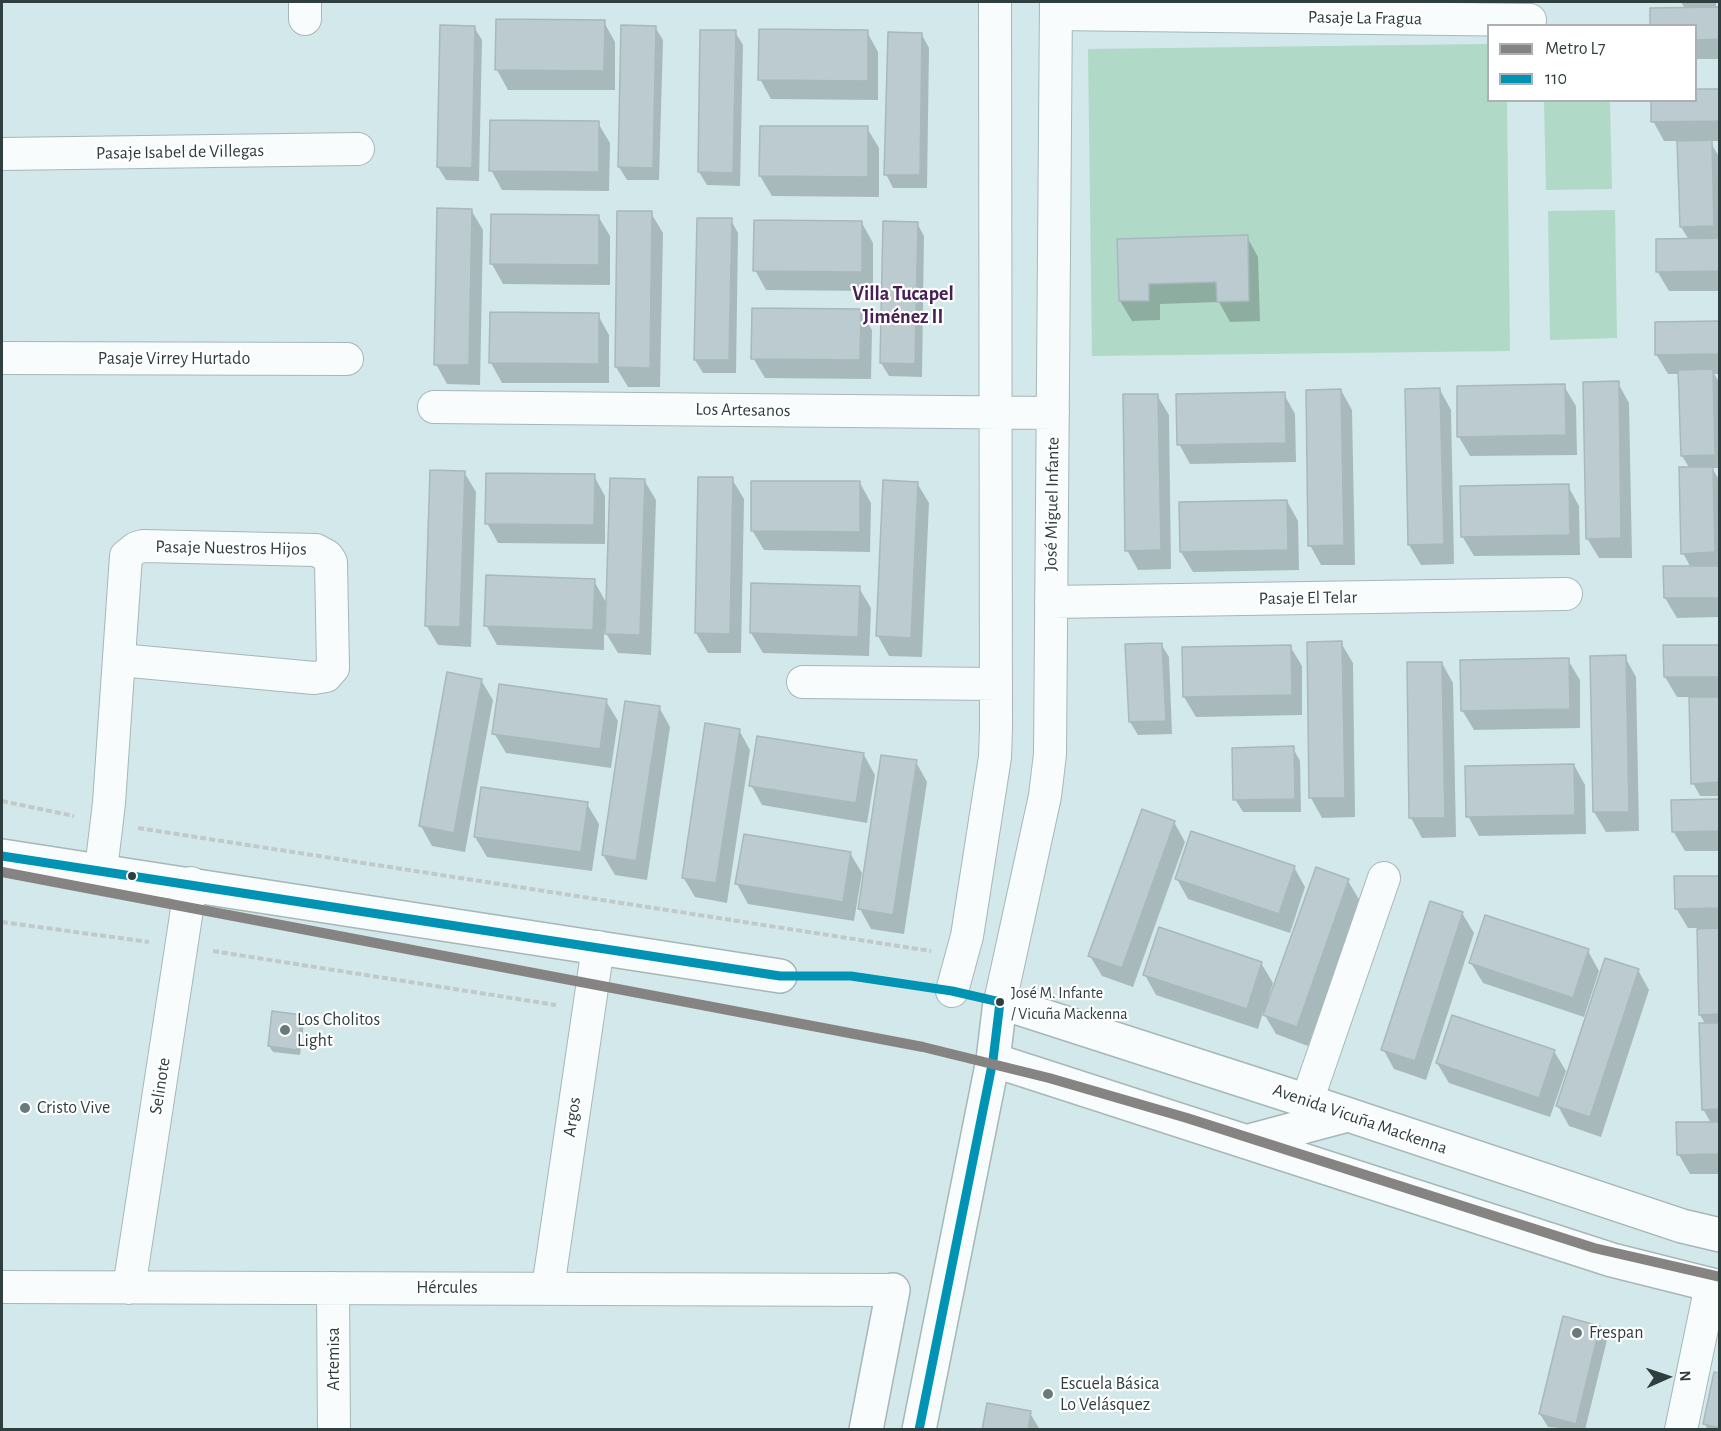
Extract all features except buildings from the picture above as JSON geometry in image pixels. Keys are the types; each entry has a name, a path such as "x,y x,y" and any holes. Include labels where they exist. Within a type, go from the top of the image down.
{"main road":[{"path":"2,856 191,883 780,976"},
{"path":"919,1430 993,1060 1000,1002"},
{"name":"Avenida Vicuña Mackenna","path":"1000,1002 1683,1226 1719,1235"},
{"path":"993,1060 1612,1260 1715,1286"},
{"path":"1246,1142 1347,1115"},
{"path":"866,1430 893,1290"}],"street":[{"path":"952,991 962,955 995,757 995,2"},
{"name":"Pasaje La Fragua","path":"1056,8 1415,10 1530,20"},
{"name":"José Miguel Infante","path":"1000,1002 1046,785 1050,731 1056,8"},
{"name":"Pasaje Isabel de Villegas","path":"2,154 358,149"},
{"name":"Pasaje Virrey Hurtado","path":"2,358 347,359"},
{"name":"Los Artesanos","path":"434,406 1053,413"},
{"name":"Pasaje Nuestros Hijos","path":"101,870 108,824 126,556 136,548 316,550 332,562 333,668 326,676 314,678 120,660"},
{"name":"Pasaje El Telar","path":"1051,602 1566,594"},
{"path":"803,682 996,684"},
{"path":"1307,1101 1384,878"},
{"name":"Selinote","path":"129,1288 191,883"},
{"name":"Argos","path":"548,1288 598,947"},
{"path":"1682,1430 1715,1286"},
{"name":"Hércules","path":"2,1287 893,1290"},
{"name":"Artemisa","path":"333,1288 334,1430"}],"path":[{"path":"2,801 108,824 962,955"},
{"path":"2,922 182,946 587,1010"}],"green space":[{"path":"1487,44 1487,102 1507,102 1510,351 1092,356 1088,49"},
{"path":"1544,102 1610,102 1612,189 1546,190"},
{"path":"1615,210 1617,338 1550,340 1548,211"}],"metro line":[{"name":"L7","path":"2,872 923,1047 1049,1078 1187,1118 1594,1248 1720,1277"}],"transit line":[{"name":"110","path":"2,856 780,976 851,976 952,991 1000,1002 993,1060 919,1430"}],"place":[{"name":"José M. Infante / Vicuña Mackenna","path":"1000,1002"},
{"name":"Los Cholitos Light","path":"285,1030"},
{"name":"Cristo Vive","path":"25,1108"},
{"name":"Frespan","path":"1577,1333"},
{"name":"Escuela Básica Lo Velásquez","path":"1048,1394"}],"district":[{"name":"Villa Tucapel Jiménez II","path":"903,306"}]}
